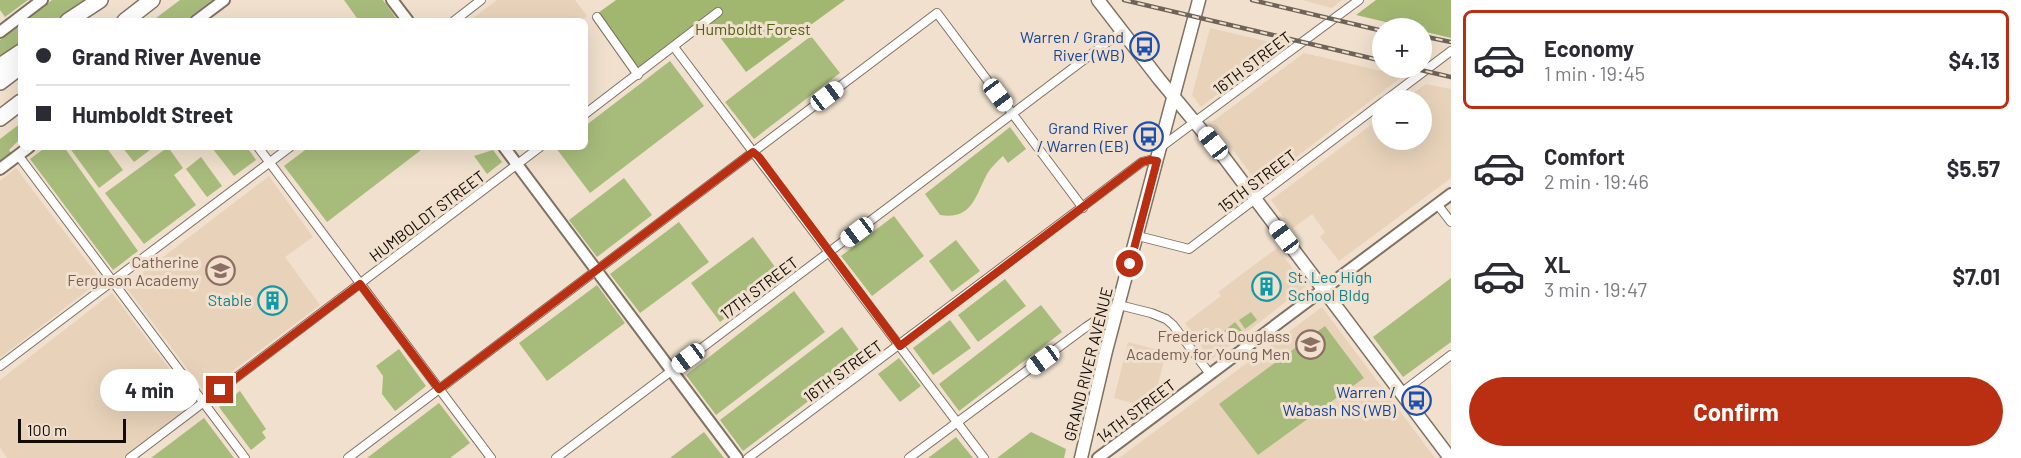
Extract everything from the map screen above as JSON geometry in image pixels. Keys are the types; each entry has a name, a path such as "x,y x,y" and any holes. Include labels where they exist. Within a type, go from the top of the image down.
{"highway":[{"path":"73,18 100,0"},
{"path":"83,18 106,0"},
{"path":"129,18 152,0"},
{"path":"0,66 18,54"},
{"path":"0,82 18,68"},
{"path":"0,118 18,104"}],"main road":[{"path":"1098,0 1174,97 1196,121 1450,458"},
{"name":"GRAND RIVER AVENUE","path":"1081,458 1106,351 1199,0"}],"street":[{"path":"18,18 42,0"},
{"path":"200,18 224,0"},
{"path":"392,0 406,18"},
{"path":"458,18 481,0"},
{"name":"16TH STREET","path":"1160,148 1359,0"},
{"path":"588,112 718,12"},
{"path":"348,458 937,13 1083,208"},
{"path":"597,17 638,75"},
{"path":"0,32 18,18"},
{"name":"17TH STREET","path":"556,458 1122,32"},
{"path":"674,48 984,458"},
{"name":"15TH STREET","path":"1399,90 1451,51"},
{"name":"15TH STREET","path":"1138,236 1189,249 1372,110"},
{"path":"0,169 25,150"},
{"path":"260,150 491,458"},
{"path":"0,366 286,150"},
{"path":"506,150 737,458"},
{"name":"HUMBOLDT STREET","path":"130,458 536,150"},
{"path":"18,155 245,458"},
{"name":"16TH STREET","path":"748,458 1142,162 1157,161"},
{"name":"14TH STREET","path":"1102,456 1451,194"},
{"path":"1437,204 1451,222"},
{"path":"909,458 1119,305 1166,319 1210,374"},
{"path":"1401,393 1451,355"}],"shaded area":[{"path":"497,0 575,0 587,16 585,18 473,18"},
{"path":"1302,0 1342,0 1332,8"},
{"path":"1210,28 1283,45 1201,107 1192,95"},
{"path":"1304,53 1372,69 1372,78 1400,78 1385,90 1372,90 1372,99 1259,185 1212,122"},
{"path":"1426,84 1451,89 1451,178 1339,261 1320,237 1325,232 1312,214 1292,229 1271,200 1372,124 1372,150 1432,150 1432,90 1418,90"},
{"path":"16,168 101,280 0,358 0,181"},
{"name":"Catherine Ferguson Academy","path":"269,176 313,237 285,257 320,305 205,392 125,286"},
{"path":"1277,248 1306,286 1211,360 1185,323 1221,296 1218,292"},
{"path":"112,293 196,404 123,458 7,458 0,448 0,380"},
{"name":"Frederick Douglass Academy for Young Men","path":"1322,307 1435,458 1119,458"},
{"path":"1128,342 1166,352 1154,401 1146,407 1114,398"}],"green space":[{"path":"0,0 28,0 5,17 0,10"},
{"path":"52,0 86,0 63,18 29,18"},
{"path":"180,0 212,0 189,18 156,18"},
{"path":"344,0 383,0 396,18 357,18"},
{"name":"Humboldt Forest","path":"616,0 845,0 746,72 708,21 639,71 598,13"},
{"path":"1376,0 1451,0 1451,38 1432,33 1432,18 1372,19 1356,15"},
{"path":"18,26 18,51 0,63 0,40"},
{"path":"811,36 840,73 754,139 725,102"},
{"path":"670,61 704,106 590,193 558,150 588,150 588,124"},
{"path":"18,125 18,141 9,150 12,154 0,162 0,139"},
{"path":"1010,127 1026,149 1008,163 1003,156 994,165 966,210 951,216 940,215 925,194"},
{"path":"42,150 66,150 138,251 113,270 30,159"},
{"path":"71,150 108,150 123,170 99,188"},
{"path":"124,150 150,150 134,162"},
{"path":"164,150 170,150 183,168 174,175 196,205 144,244 105,193"},
{"path":"214,150 249,150 256,160 234,176"},
{"path":"305,150 421,150 327,222 284,166"},
{"path":"493,150 502,162 487,174 474,156"},
{"path":"201,157 222,186 207,197 186,169"},
{"path":"624,178 652,215 597,257 569,220"},
{"path":"894,216 924,256 872,296 841,256"},
{"path":"679,222 709,262 640,313 610,274"},
{"path":"753,237 781,275 720,322 691,283"},
{"path":"956,240 980,271 952,292 929,261"},
{"path":"1451,278 1451,342 1403,377 1373,337"},
{"path":"1005,279 1026,306 978,342 958,315"},
{"path":"597,285 625,323 547,381 519,343"},
{"path":"794,291 825,332 716,415 686,375"},
{"path":"1041,305 1062,332 959,411 939,384"},
{"path":"1251,312 1257,320 1245,329 1239,320"},
{"path":"950,320 971,348 933,375 913,348"},
{"path":"1235,322 1243,332 1231,341 1224,331"},
{"path":"1325,326 1364,378 1258,455 1219,404"},
{"path":"842,327 865,358 743,451 720,420"},
{"path":"399,349 426,386 395,411 382,394 383,376 376,366"},
{"path":"899,358 921,386 900,402 878,374"},
{"path":"240,391 266,429 262,432 266,438 251,450 219,407"},
{"path":"439,403 470,443 450,458 367,458"},
{"path":"204,418 234,458 151,458"},
{"path":"704,432 724,458 670,458"},
{"path":"1031,432 1066,449 1064,458 997,458"},
{"path":"956,437 973,458 928,458"}],"railway":[{"path":"1124,0 1372,58"},
{"path":"1252,0 1372,28"},
{"path":"1432,38 1451,42"},
{"path":"1432,73 1451,77"}],"place":[{"name":"Warren / Grand River (WB)","path":"1145,46"},
{"name":"Grand River / Warren (EB)","path":"1149,137"},
{"name":"Catherine Ferguson Academy","path":"220,271"},
{"name":"St. Leo High School Bldg","path":"1267,286"},
{"name":"Stable","path":"273,300"},
{"name":"Frederick Douglass Academy for Young Men","path":"1311,345"},
{"name":"Warren / Wabash NS (WB)","path":"1417,401"}],"route":[{"path":"220,390 360,284 439,389 753,152 900,346 1142,162 1157,161 1130,264"}]}
